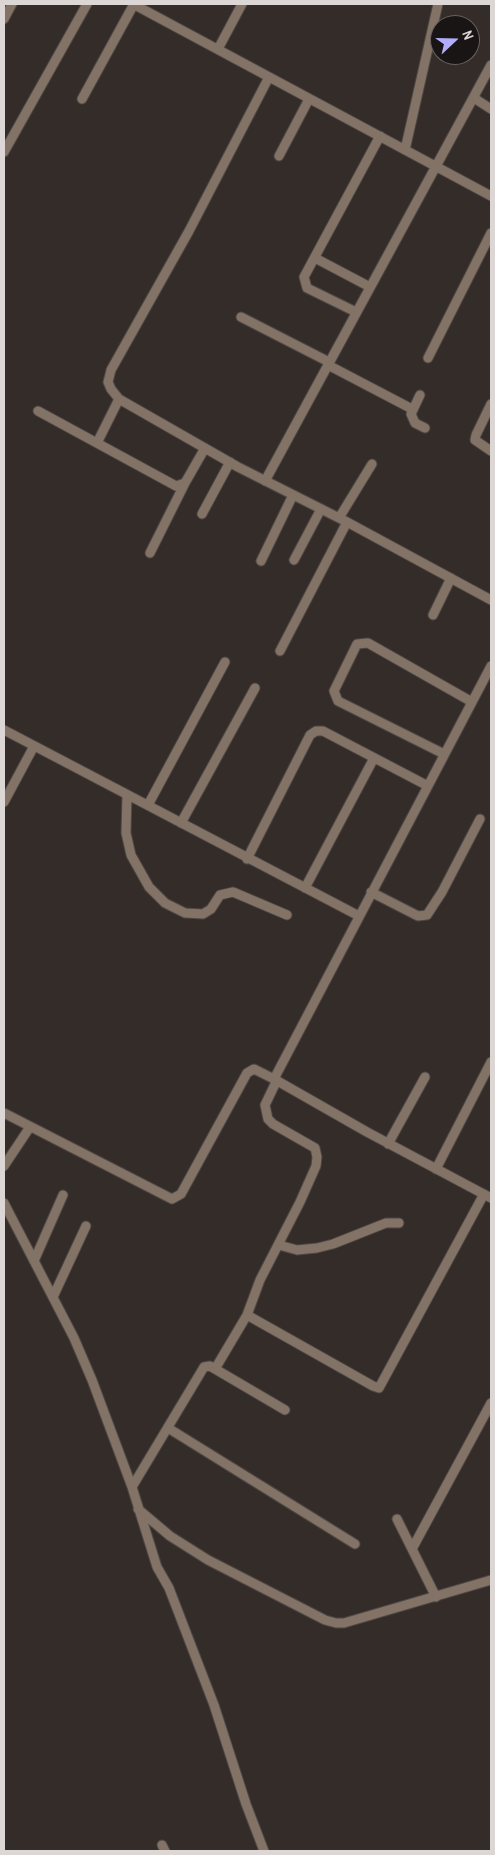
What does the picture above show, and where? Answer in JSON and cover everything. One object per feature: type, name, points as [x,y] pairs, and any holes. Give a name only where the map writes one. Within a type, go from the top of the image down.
[{"type":"street","points":[[4,19],[12,4]]},
{"type":"street","points":[[4,152],[87,4]]},
{"type":"street","points":[[82,99],[134,4],[491,196]]},
{"type":"street","points":[[218,49],[242,4]]},
{"type":"street","points":[[405,150],[438,4]]},
{"type":"street","points":[[265,481],[491,65]]},
{"type":"street","points":[[269,77],[189,231],[111,370],[108,382],[119,399],[265,481],[343,520],[491,600]]},
{"type":"street","points":[[474,98],[491,109]]},
{"type":"street","points":[[279,156],[309,99]]},
{"type":"street","points":[[356,312],[307,288],[304,277],[380,136]]},
{"type":"street","points":[[428,358],[491,233]]},
{"type":"street","points":[[315,258],[370,287]]},
{"type":"street","points":[[241,317],[412,409]]},
{"type":"street","points":[[420,395],[412,409],[412,419],[425,428]]},
{"type":"street","points":[[97,443],[119,399]]},
{"type":"street","points":[[491,404],[475,440],[491,451]]},
{"type":"street","points":[[38,411],[176,486],[185,484]]},
{"type":"street","points":[[150,553],[185,484],[206,448]]},
{"type":"street","points":[[202,514],[230,462]]},
{"type":"street","points":[[280,651],[372,464]]},
{"type":"street","points":[[261,561],[293,494]]},
{"type":"street","points":[[294,560],[321,509]]},
{"type":"street","points":[[433,614],[451,578]]},
{"type":"street","points":[[444,754],[338,701],[334,691],[357,644],[368,643],[472,702]]},
{"type":"street","points":[[148,806],[224,662]]},
{"type":"street","points":[[216,1369],[247,1315],[260,1280],[313,1174],[317,1157],[315,1148],[309,1143],[273,1124],[268,1119],[265,1112],[267,1099],[371,892],[491,666]]},
{"type":"street","points":[[181,823],[254,688]]},
{"type":"street","points":[[4,730],[359,916]]},
{"type":"street","points":[[247,859],[310,735],[316,731],[323,730],[428,786]]},
{"type":"street","points":[[4,802],[34,746]]},
{"type":"street","points":[[305,888],[374,758]]},
{"type":"street","points":[[127,795],[127,844],[149,887],[165,903],[185,914],[202,914],[211,909],[220,895],[233,892],[287,915]]},
{"type":"street","points":[[371,892],[418,916],[427,915],[442,892],[480,819]]},
{"type":"street","points":[[436,1169],[491,1062]]},
{"type":"street","points":[[4,1112],[172,1198],[177,1197],[184,1190],[249,1070],[256,1070],[276,1079],[388,1144],[488,1196],[379,1388],[247,1315]]},
{"type":"street","points":[[388,1144],[425,1077]]},
{"type":"street","points":[[4,1166],[30,1126]]},
{"type":"street","points":[[34,1261],[64,1195]]},
{"type":"street","points":[[4,1203],[53,1297],[92,1380],[132,1487],[157,1567],[169,1588],[214,1705],[264,1851]]},
{"type":"street","points":[[279,1245],[297,1250],[317,1248],[333,1244],[386,1223],[399,1223]]},
{"type":"street","points":[[53,1297],[86,1226]]},
{"type":"street","points":[[132,1487],[204,1367],[210,1366],[216,1369],[285,1410]]},
{"type":"street","points":[[412,1549],[491,1403]]},
{"type":"street","points":[[168,1428],[355,1544]]},
{"type":"street","points":[[138,1509],[170,1536],[208,1560],[325,1620],[344,1623],[491,1580]]},
{"type":"street","points":[[397,1518],[436,1597]]}]
